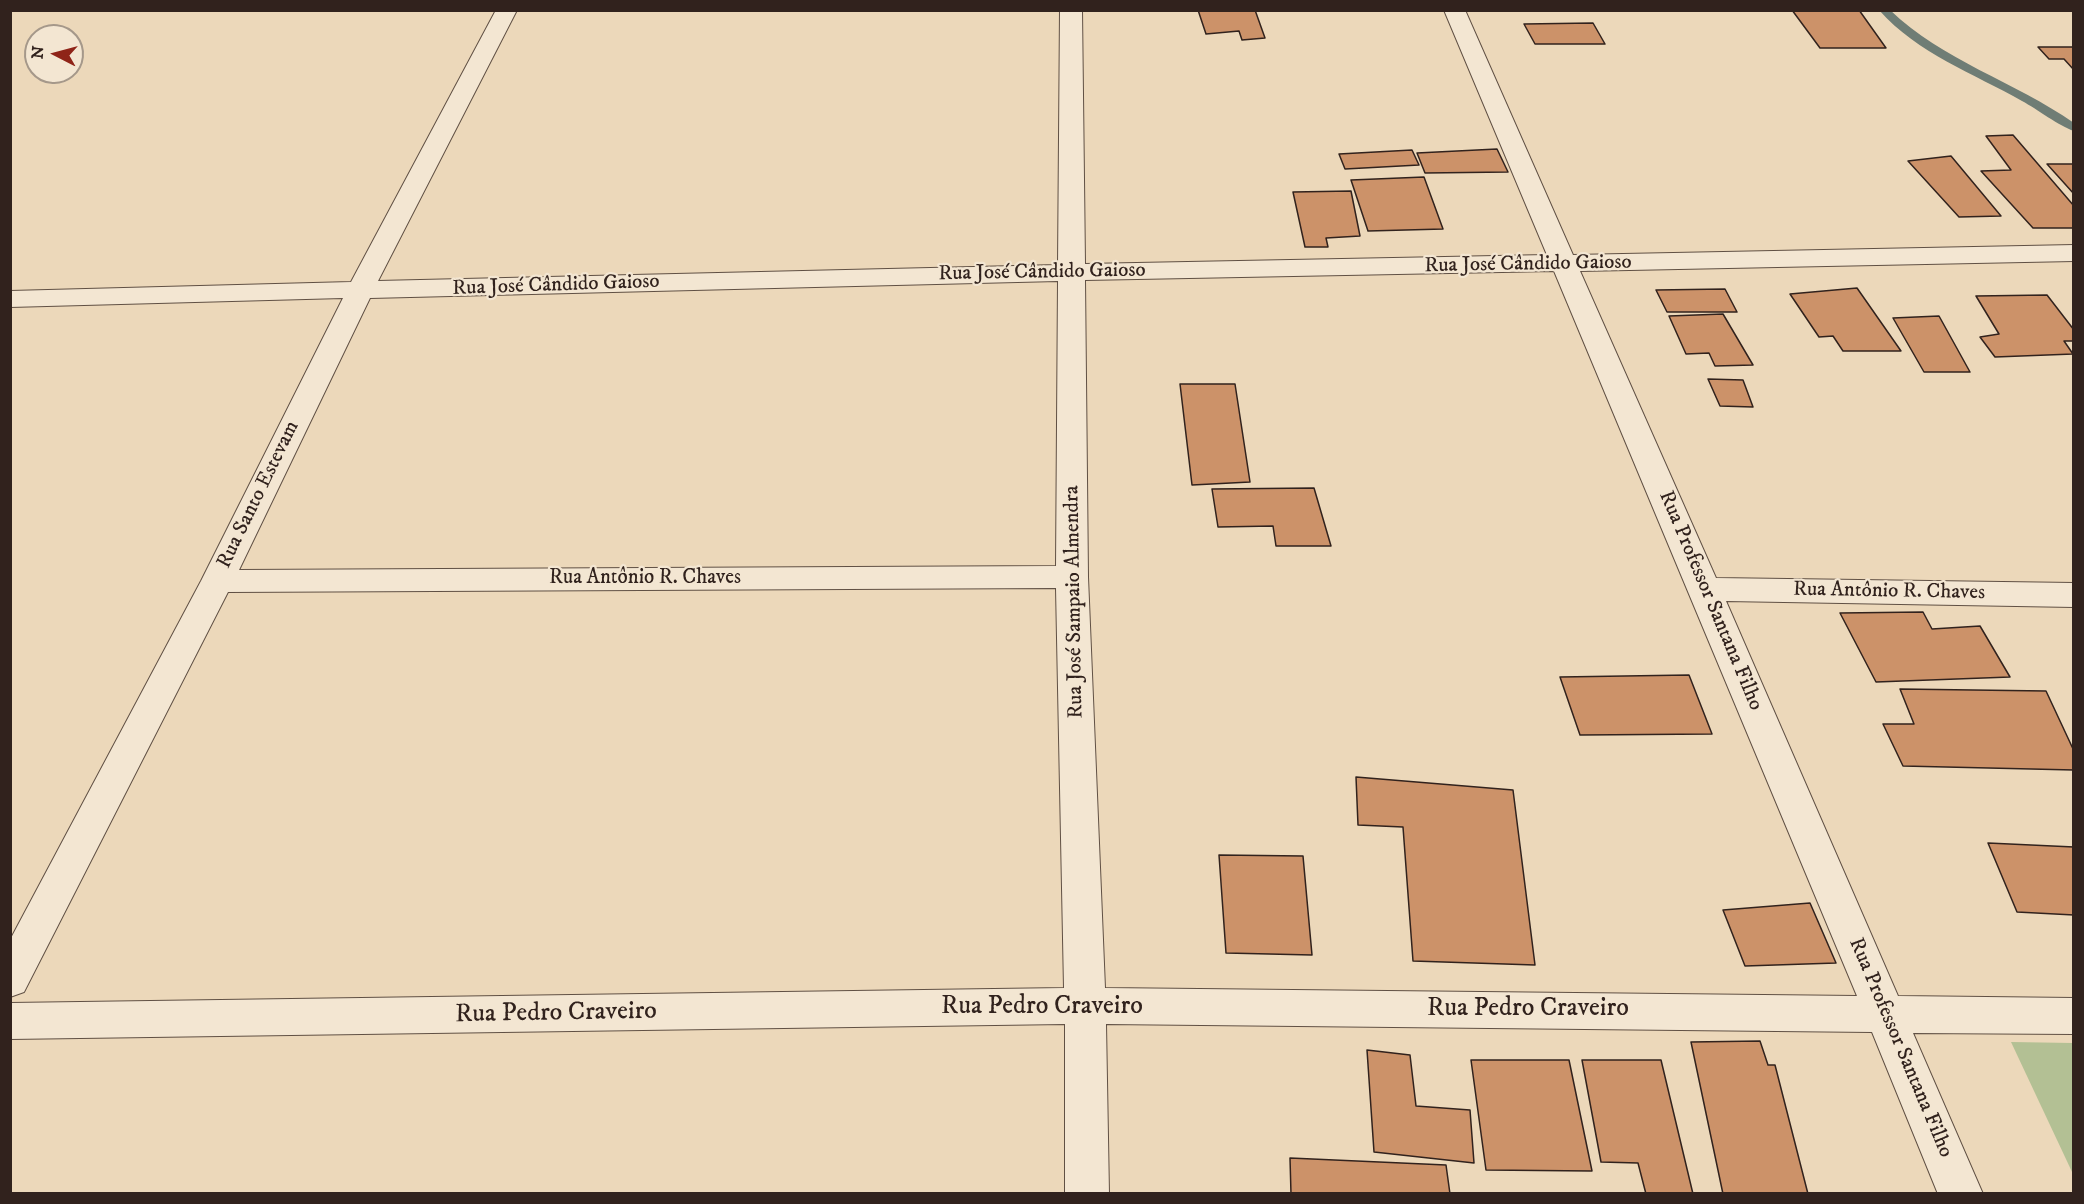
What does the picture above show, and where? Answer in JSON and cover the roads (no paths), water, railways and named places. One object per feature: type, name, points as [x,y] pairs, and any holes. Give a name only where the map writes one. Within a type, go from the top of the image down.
[{"type":"street","name":"Rua Santo Estevam","points":[[10,980],[217,580],[360,291],[507,10]]},
{"type":"street","name":"Rua José Sampaio Almendra","points":[[1071,10],[1072,578],[1087,1194]]},
{"type":"street","name":"Rua Professor Santana Filho","points":[[1454,10],[1705,589],[1961,1194]]},
{"type":"street","name":"Rua José Cândido Gaioso","points":[[10,299],[1073,273],[2073,253]]},
{"type":"street","name":"Rua Antônio R. Chaves","points":[[217,580],[1072,578]]},
{"type":"street","name":"Rua Antônio R. Chaves","points":[[1705,589],[2073,595]]},
{"type":"street","name":"Rua Pedro Craveiro","points":[[10,1022],[1084,1006],[2073,1016]]},
{"type":"waterway","points":[[1884,10],[1901,26],[1938,53],[2043,107],[2074,128]]}]
